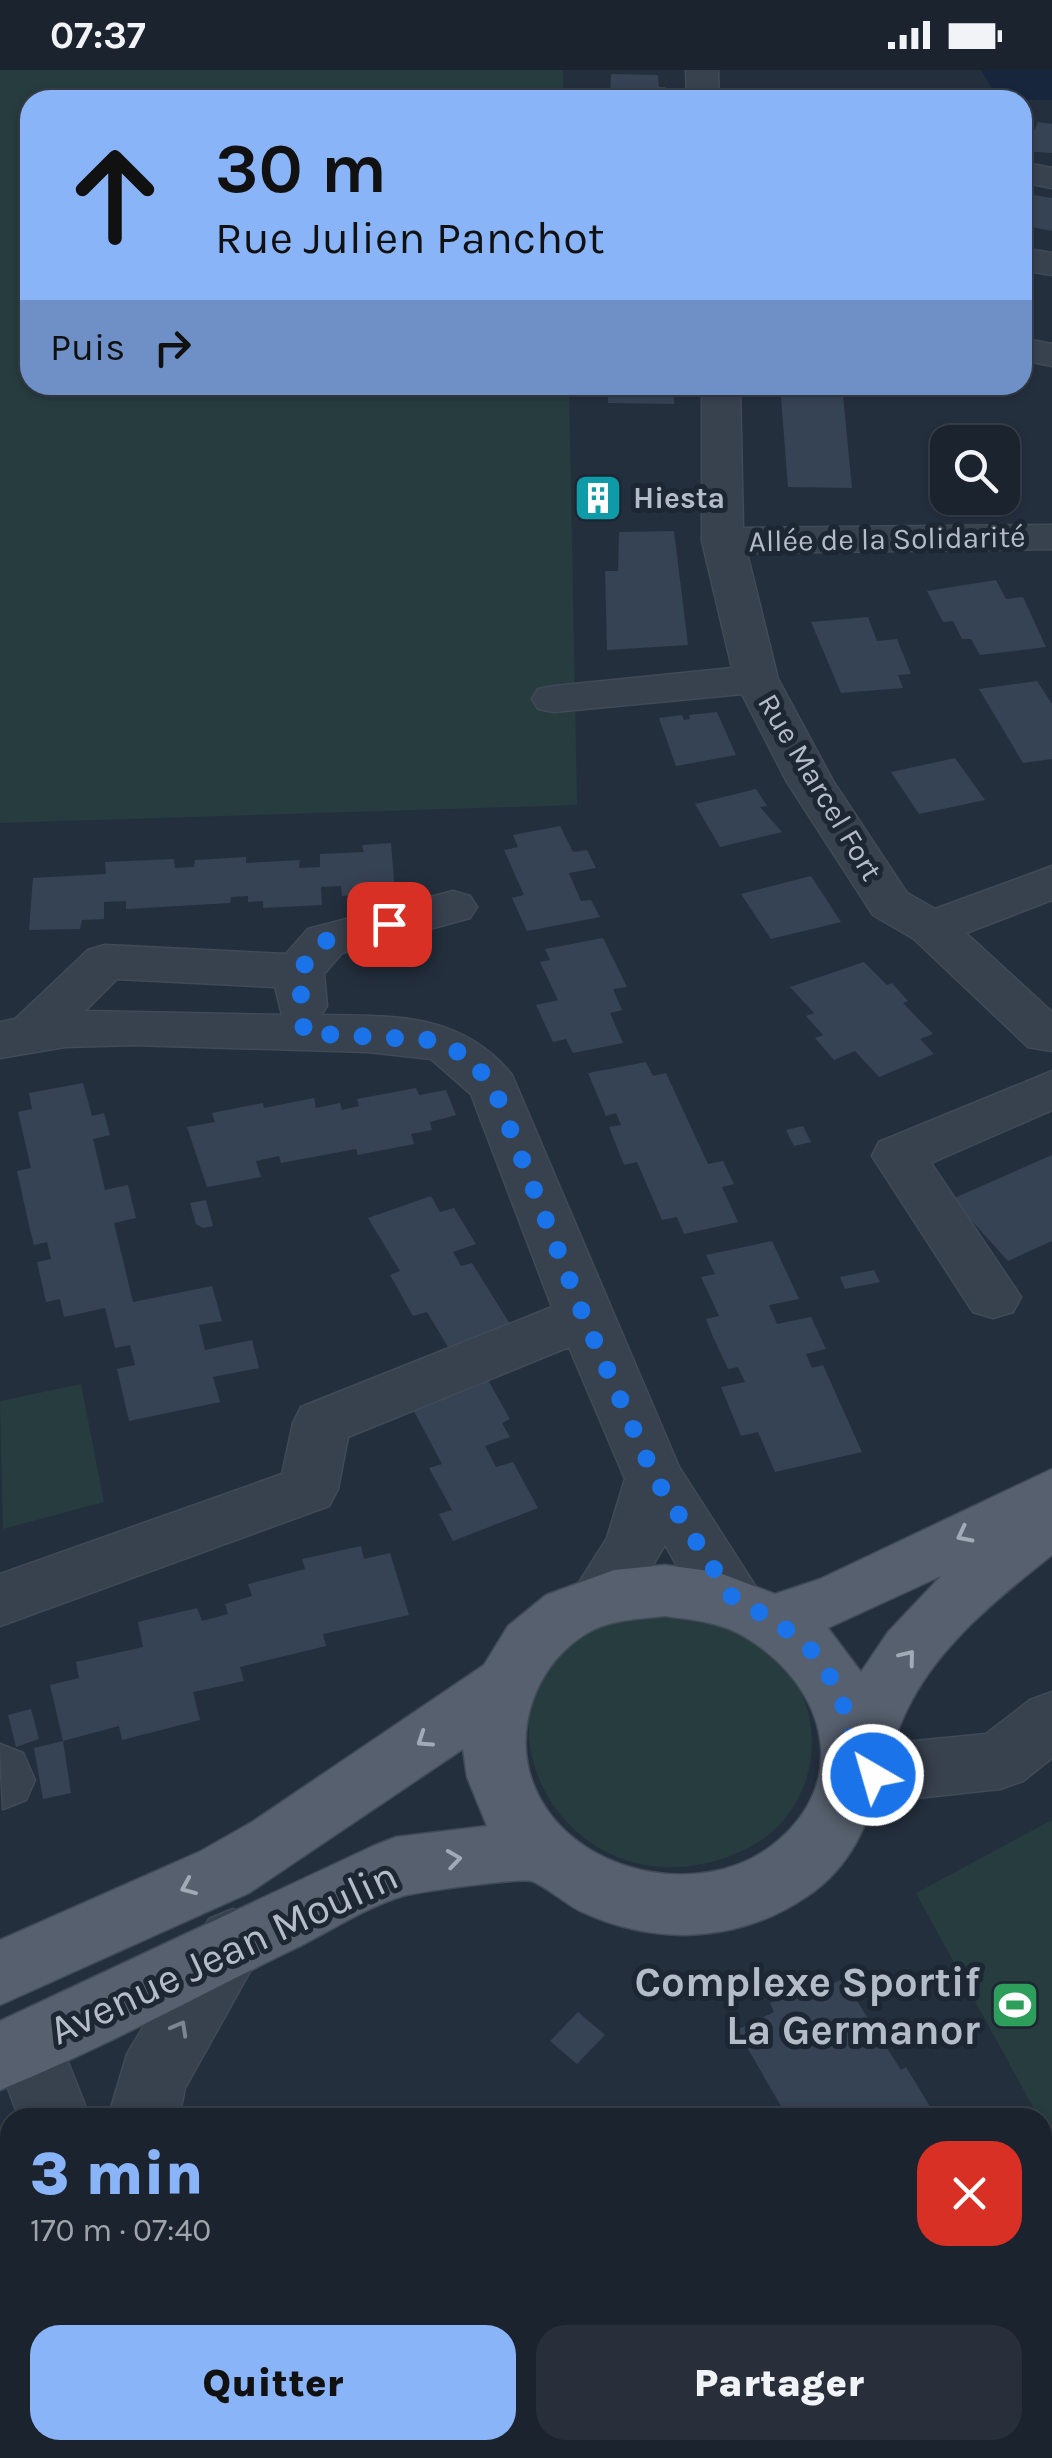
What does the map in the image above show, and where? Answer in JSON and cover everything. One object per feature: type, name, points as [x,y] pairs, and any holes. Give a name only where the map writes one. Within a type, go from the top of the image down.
[{"type":"main road","points":[[755,1610],[840,1598],[1052,1492]]},
{"type":"main road","points":[[852,1776],[851,1731],[838,1688],[811,1650],[755,1610],[690,1590],[643,1590],[599,1600],[560,1621],[528,1649],[505,1686],[494,1727],[496,1770],[512,1812],[540,1850],[585,1883],[640,1903],[700,1906],[756,1892],[802,1864],[835,1824],[892,1676],[952,1602],[1052,1522]]},
{"type":"main road","name":"Avenue Jean Moulin","points":[[0,1973],[118,1916],[224,1872],[275,1844],[505,1686]]},
{"type":"main road","name":"Avenue Jean Moulin","points":[[13,2050],[233,1941],[396,1867],[540,1850]]},
{"type":"main road","name":"Avenue Jean Moulin","points":[[13,2050],[118,1916]]},
{"type":"street","name":"Rue Marcel Fort","points":[[721,395],[723,540],[756,679],[810,782],[890,904],[930,928],[1046,1036]]},
{"type":"street","name":"Allée de la Solidarité","points":[[723,540],[1052,537]]},
{"type":"street","points":[[554,699],[756,679]]},
{"type":"street","points":[[930,928],[1052,882]]},
{"type":"street","points":[[304,1033],[299,971],[325,941],[453,907]]},
{"type":"street","points":[[17,1036],[105,962],[299,971]]},
{"type":"street","points":[[17,1036],[304,1033],[430,1040],[468,1056],[494,1088],[584,1317],[655,1478],[755,1610]]},
{"type":"street","points":[[992,1297],[898,1156],[1052,1089]]},
{"type":"street","points":[[0,1600],[308,1490],[322,1423],[584,1317]]},
{"type":"street","points":[[599,1600],[634,1547],[655,1478]]},
{"type":"street","points":[[852,1776],[1000,1761],[1052,1720]]},
{"type":"street","points":[[145,2108],[152,2078],[233,1941]]},
{"type":"street","points":[[13,2050],[49,2108]]},
{"type":"green space","points":[[0,70],[563,70],[563,90],[20,90],[20,395],[569,395],[577,805],[0,823]]},
{"type":"green space","points":[[81,1384],[104,1502],[3,1529],[0,1401]]},
{"type":"green space","points":[[671,1614],[737,1631],[777,1658],[804,1698],[812,1745],[802,1791],[782,1822],[765,1837],[715,1861],[654,1866],[603,1850],[563,1818],[538,1776],[529,1729],[539,1683],[571,1645],[626,1619]]},
{"type":"green space","name":"Complexe Sportif La Germanor","points":[[1052,1820],[1052,2108],[1033,2108],[916,1893]]},
{"type":"water","points":[[981,70],[1052,70],[1052,100],[1032,100],[1032,90],[993,90]]},
{"type":"building","points":[[611,74],[658,75],[659,87],[666,87],[666,90],[610,90]]},
{"type":"building","points":[[1038,122],[1052,124],[1052,153],[1032,152],[1032,129]]},
{"type":"building","points":[[1032,195],[1052,198],[1052,231],[1032,227]]},
{"type":"building","points":[[608,395],[674,395],[674,404],[608,403]]},
{"type":"building","points":[[781,395],[843,395],[852,488],[788,487]]},
{"type":"building","name":"Hiesta","points":[[613,494],[613,502],[583,502],[582,495]]},
{"type":"building","points":[[674,531],[688,645],[607,650],[605,571],[618,571],[619,532]]},
{"type":"building","points":[[996,580],[1006,599],[1023,597],[1046,647],[980,655],[971,639],[962,639],[953,621],[943,622],[927,591]]},
{"type":"building","points":[[868,617],[877,641],[897,639],[911,674],[898,675],[903,688],[841,693],[811,622]]},
{"type":"building","points":[[1037,681],[1052,704],[1052,759],[1023,763],[979,689]]},
{"type":"building","points":[[717,712],[736,755],[676,766],[659,718],[682,715],[684,720],[690,719],[689,715]]},
{"type":"building","points":[[955,758],[985,800],[919,814],[891,772]]},
{"type":"building","points":[[756,789],[767,806],[760,807],[782,832],[720,847],[695,804]]},
{"type":"building","points":[[560,826],[573,852],[587,850],[596,868],[569,873],[581,901],[591,900],[600,917],[527,931],[512,898],[524,895],[504,850],[518,847],[513,835]]},
{"type":"building","points":[[391,843],[395,893],[342,896],[341,886],[321,887],[322,905],[263,908],[263,901],[248,902],[248,896],[231,897],[230,903],[126,909],[126,901],[104,902],[104,919],[82,920],[80,929],[29,930],[33,878],[106,874],[105,862],[174,859],[175,868],[194,867],[195,860],[246,857],[246,863],[300,860],[299,868],[320,867],[320,854],[364,852],[362,845]]},
{"type":"building","points":[[811,876],[841,922],[771,939],[741,894]]},
{"type":"building","points":[[603,938],[627,987],[613,989],[622,1010],[610,1013],[623,1043],[573,1053],[566,1039],[553,1042],[536,1005],[558,1000],[540,962],[550,960],[545,949]]},
{"type":"building","points":[[864,962],[887,985],[892,983],[908,1001],[903,1003],[933,1034],[920,1039],[934,1054],[879,1077],[855,1051],[834,1060],[815,1038],[823,1035],[806,1016],[814,1013],[790,987]]},
{"type":"building","points":[[646,1062],[653,1076],[666,1073],[708,1164],[723,1161],[734,1184],[722,1187],[738,1222],[684,1234],[677,1217],[662,1220],[637,1162],[624,1165],[609,1127],[621,1125],[616,1113],[606,1116],[588,1073]]},
{"type":"building","points":[[83,1083],[92,1116],[104,1113],[110,1135],[93,1139],[105,1190],[128,1185],[136,1218],[114,1223],[133,1302],[212,1286],[222,1321],[199,1325],[205,1350],[252,1340],[259,1368],[213,1377],[220,1402],[129,1421],[117,1369],[135,1365],[130,1345],[115,1348],[105,1308],[64,1317],[60,1299],[46,1302],[37,1262],[51,1259],[47,1242],[34,1245],[30,1230],[17,1171],[31,1168],[18,1112],[32,1109],[29,1093]]},
{"type":"building","points":[[416,1088],[419,1095],[446,1090],[456,1115],[430,1122],[432,1130],[411,1134],[414,1144],[358,1155],[356,1149],[281,1163],[279,1156],[256,1161],[261,1177],[207,1187],[187,1127],[215,1122],[212,1113],[263,1103],[264,1108],[314,1098],[316,1108],[340,1103],[342,1110],[359,1106],[357,1099]]},
{"type":"building","points":[[803,1126],[811,1142],[794,1146],[786,1130]]},
{"type":"building","points":[[1052,1155],[1052,1241],[1008,1261],[952,1199]]},
{"type":"building","points":[[431,1196],[440,1212],[454,1208],[476,1244],[453,1252],[461,1266],[472,1263],[510,1324],[448,1347],[427,1312],[413,1316],[390,1275],[400,1271],[368,1218]]},
{"type":"building","points":[[206,1200],[213,1226],[203,1228],[196,1224],[190,1203]]},
{"type":"building","points":[[772,1241],[799,1299],[769,1305],[777,1324],[811,1317],[826,1349],[806,1354],[812,1368],[823,1365],[862,1452],[775,1472],[758,1432],[741,1436],[721,1387],[745,1382],[738,1367],[728,1369],[713,1337],[706,1319],[719,1316],[701,1277],[715,1274],[706,1255]]},
{"type":"building","points":[[874,1270],[880,1282],[845,1289],[840,1277]]},
{"type":"building","points":[[484,1373],[510,1419],[502,1423],[510,1437],[485,1446],[496,1467],[513,1462],[538,1508],[453,1541],[439,1514],[452,1510],[429,1468],[442,1464],[408,1400]]},
{"type":"building","points":[[361,1546],[364,1559],[390,1553],[409,1615],[323,1634],[326,1646],[240,1667],[244,1681],[193,1692],[200,1720],[122,1740],[119,1726],[63,1741],[50,1685],[79,1678],[76,1662],[143,1647],[138,1622],[197,1608],[202,1621],[228,1614],[225,1604],[252,1596],[248,1584],[305,1569],[302,1559]]},
{"type":"building","points":[[31,1709],[39,1739],[16,1747],[8,1715]]},
{"type":"building","points":[[63,1741],[71,1793],[43,1799],[34,1748]]},
{"type":"building","points":[[843,1979],[901,2070],[906,2067],[931,2108],[782,2108],[737,2030],[774,2012],[770,2003],[810,1983],[815,1992]]},
{"type":"building","points":[[578,2012],[605,2035],[577,2064],[550,2041]]},
{"type":"place","name":"Hiesta","points":[[598,498]]},
{"type":"place","name":"Complexe Sportif La Germanor","points":[[1015,2005]]},
{"type":"route","points":[[389,924],[325,941],[299,971],[304,1033],[430,1040],[468,1056],[494,1088],[584,1317],[655,1478],[734,1600],[775,1620],[811,1650],[838,1688],[851,1731],[852,1776],[873,1775]]}]
